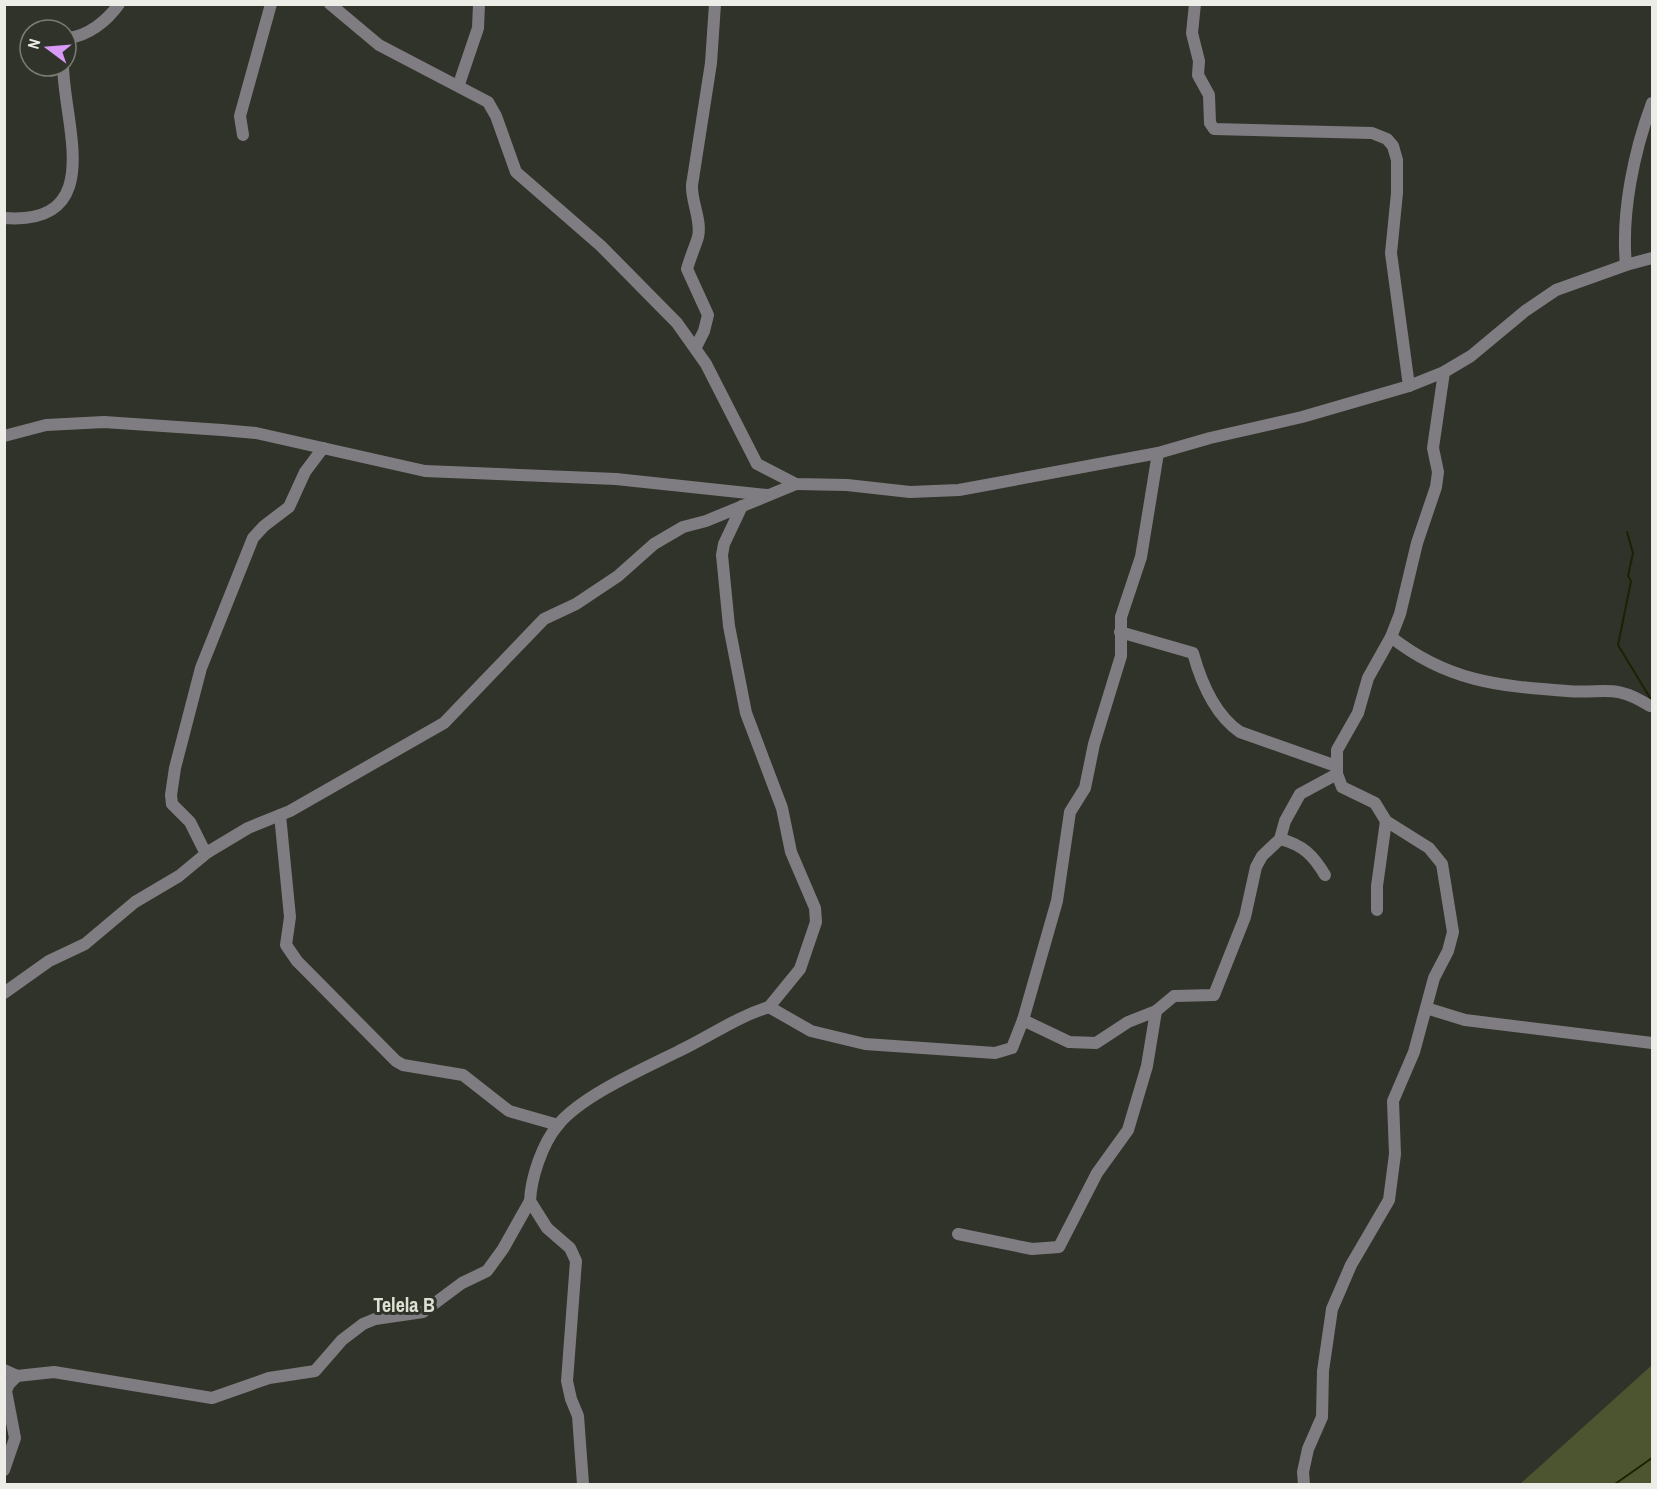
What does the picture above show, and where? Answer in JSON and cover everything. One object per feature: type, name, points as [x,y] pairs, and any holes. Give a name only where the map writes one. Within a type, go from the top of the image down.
[{"type":"street","points":[[78,37],[83,36],[104,20],[118,4]]},
{"type":"street","points":[[243,135],[240,117],[271,4]]},
{"type":"street","points":[[330,4],[379,45],[480,95],[492,107],[516,172],[601,246],[677,323],[696,347],[757,464],[796,484]]},
{"type":"street","points":[[459,84],[478,28],[479,4]]},
{"type":"street","points":[[696,347],[704,331],[708,315],[687,269],[698,236],[697,214],[691,201],[692,184],[707,94],[715,4]]},
{"type":"street","points":[[1195,4],[1192,33],[1199,61],[1198,75],[1209,95],[1210,123],[1214,129],[1372,133],[1387,139],[1393,146],[1397,160],[1398,184],[1391,254],[1409,386]]},
{"type":"street","points":[[4,218],[41,215],[61,204],[66,194],[71,169],[73,130],[65,78]]},
{"type":"street","points":[[1626,265],[1624,218],[1653,103]]},
{"type":"street","points":[[4,993],[46,963],[86,944],[135,902],[179,876],[208,852],[248,828],[280,815],[444,723],[544,619],[576,604],[618,576],[654,544],[683,527],[706,521],[796,484],[847,485],[910,492],[959,490],[1158,453],[1210,438],[1302,417],[1409,386],[1444,372],[1471,356],[1525,311],[1556,290],[1626,265],[1653,258]]},
{"type":"street","points":[[1305,1485],[1303,1472],[1308,1449],[1322,1417],[1323,1371],[1332,1309],[1351,1265],[1389,1200],[1395,1154],[1393,1101],[1414,1052],[1434,978],[1448,951],[1453,932],[1442,864],[1429,848],[1386,821],[1375,803],[1342,787],[1336,770],[1337,750],[1358,713],[1368,678],[1391,637],[1400,614],[1417,543],[1436,488],[1438,472],[1433,448],[1444,372]]},
{"type":"street","points":[[4,436],[45,425],[104,422],[256,433],[425,471],[616,479],[769,495]]},
{"type":"street","points":[[208,852],[203,848],[190,822],[172,804],[171,795],[194,692],[201,668],[254,538],[264,526],[289,507],[305,472],[323,447]]},
{"type":"street","points":[[769,1007],[811,1031],[865,1044],[954,1051],[1004,1052],[1012,1048],[1023,1020],[1057,901],[1070,812],[1085,788],[1094,744],[1121,656],[1121,617],[1141,557],[1158,453]]},
{"type":"street","points":[[4,1470],[15,1438],[6,1390],[9,1383],[18,1376],[48,1372],[145,1385],[212,1398],[269,1378],[315,1371],[342,1340],[363,1324],[375,1319],[423,1312],[462,1283],[487,1271],[504,1249],[530,1202],[530,1191],[540,1160],[558,1125],[630,1074],[752,1012],[769,1007],[800,969],[814,930],[815,908],[791,852],[782,808],[746,713],[734,659],[722,555],[724,543],[742,506]]},
{"type":"street","points":[[1120,632],[1193,653],[1215,708],[1227,723],[1240,732],[1336,770]]},
{"type":"street","points":[[1391,637],[1414,656],[1457,676],[1496,684],[1566,691],[1626,692],[1650,706]]},
{"type":"street","points":[[1023,1020],[1069,1042],[1086,1044],[1100,1042],[1128,1023],[1156,1011],[1174,996],[1214,995],[1245,917],[1256,867],[1262,855],[1280,839],[1285,821],[1300,794],[1336,770]]},
{"type":"street","points":[[280,815],[290,917],[286,945],[297,961],[396,1061],[403,1065],[463,1075],[509,1111],[558,1125]]},
{"type":"street","points":[[1377,910],[1377,886],[1386,821]]},
{"type":"street","points":[[1280,839],[1305,849],[1315,858],[1325,875]]},
{"type":"street","points":[[1426,1008],[1465,1020],[1653,1044]]},
{"type":"street","points":[[958,1234],[1032,1249],[1059,1247],[1097,1173],[1128,1130],[1147,1066],[1156,1011]]},
{"type":"street","points":[[530,1202],[547,1228],[570,1248],[576,1261],[567,1381],[578,1416],[583,1485]]},
{"type":"street","points":[[4,1370],[18,1376]]},
{"type":"green space","points":[[1652,1365],[1652,1484],[1520,1484]]},
{"type":"waterway","points":[[1627,532],[1633,553],[1628,576],[1631,581],[1618,645],[1652,701]]},
{"type":"waterway","points":[[1615,1484],[1652,1458]]},
{"type":"district","name":"Telela B","points":[[404,1304]]}]
